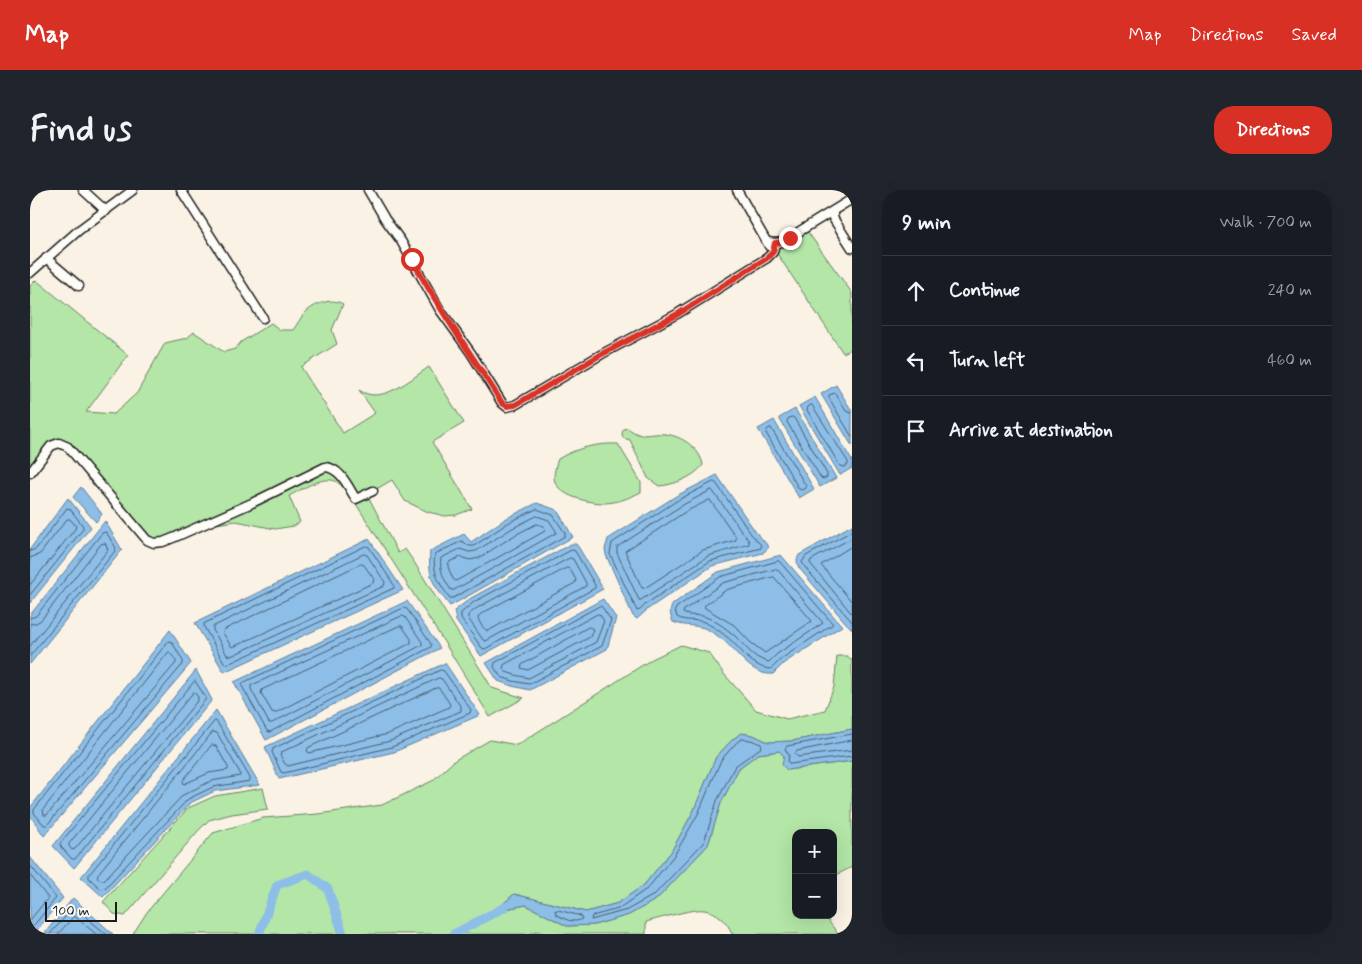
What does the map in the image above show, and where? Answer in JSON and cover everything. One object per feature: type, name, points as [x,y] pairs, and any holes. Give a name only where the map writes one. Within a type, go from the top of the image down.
[{"type":"street","points":[[83,190],[106,211]]},
{"type":"street","points":[[30,273],[79,230],[133,190]]},
{"type":"street","points":[[181,190],[263,318]]},
{"type":"street","points":[[368,190],[385,219],[401,240],[440,310],[471,353],[502,403],[507,406],[515,405],[602,354],[678,314],[767,258],[772,246],[824,217],[833,215],[852,199]]},
{"type":"street","points":[[736,190],[772,246]]},
{"type":"street","points":[[833,215],[852,248]]},
{"type":"street","points":[[46,258],[79,286]]},
{"type":"street","points":[[30,473],[51,446],[59,443],[68,447],[147,540],[154,543],[163,542],[197,528],[325,467],[331,467],[341,475],[356,499],[373,490]]},
{"type":"green space","points":[[807,231],[852,293],[852,349],[843,353],[776,252],[779,246]]},
{"type":"green space","points":[[36,280],[128,355],[86,412],[114,414],[137,393],[165,343],[187,338],[194,332],[224,352],[235,349],[241,342],[271,323],[280,330],[293,330],[305,313],[318,304],[328,301],[343,304],[332,330],[337,344],[301,367],[343,433],[375,413],[359,390],[377,395],[386,393],[405,384],[429,367],[464,423],[432,442],[472,509],[456,515],[445,516],[428,512],[405,501],[392,480],[373,491],[369,498],[398,553],[405,549],[492,688],[524,698],[490,717],[349,493],[337,482],[332,480],[319,481],[289,496],[300,522],[294,526],[275,529],[236,521],[197,527],[154,543],[76,455],[59,443],[30,468],[30,286]]},
{"type":"green space","points":[[627,428],[641,435],[665,434],[678,437],[694,448],[703,465],[683,480],[659,486],[648,478],[630,440],[623,438],[622,433]]},
{"type":"green space","points":[[602,444],[618,444],[641,482],[641,492],[618,501],[597,503],[567,494],[556,484],[554,476],[558,459],[587,447]]},
{"type":"green space","points":[[681,645],[709,653],[724,674],[756,710],[787,719],[825,710],[834,687],[837,656],[847,656],[852,660],[852,729],[792,741],[768,742],[753,735],[741,733],[716,757],[693,812],[671,852],[644,885],[618,903],[586,912],[514,894],[496,911],[526,905],[567,926],[594,925],[629,915],[657,899],[708,845],[721,803],[739,768],[758,754],[779,751],[784,756],[787,770],[852,761],[852,867],[837,874],[837,829],[792,829],[792,919],[827,919],[838,934],[732,934],[728,925],[718,915],[713,912],[699,910],[646,922],[646,934],[547,934],[537,931],[529,934],[133,934],[147,912],[213,833],[263,818],[318,814],[382,805],[432,781],[455,760],[490,740],[517,745],[652,659]]},
{"type":"green space","points":[[263,788],[268,809],[232,814],[209,820],[125,916],[114,914],[103,902],[188,808],[215,796]]},
{"type":"water","points":[[836,385],[852,411],[852,446],[821,394]]},
{"type":"water","points":[[815,397],[852,461],[852,468],[840,475],[799,406]]},
{"type":"water","points":[[795,409],[836,478],[820,487],[779,418]]},
{"type":"water","points":[[774,420],[814,489],[799,498],[758,429]]},
{"type":"water","points":[[717,475],[755,531],[769,547],[763,553],[712,566],[648,609],[637,619],[633,616],[606,555],[605,549],[608,539],[676,496]]},
{"type":"water","points":[[81,487],[102,514],[96,522],[73,497]]},
{"type":"water","points":[[68,498],[91,527],[30,603],[30,549]]},
{"type":"water","points":[[537,503],[557,510],[573,537],[450,606],[433,581],[430,568],[430,551],[464,534],[471,542],[505,519]]},
{"type":"water","points":[[105,521],[122,550],[30,664],[30,615]]},
{"type":"water","points":[[852,525],[852,629],[799,568],[797,558],[799,555]]},
{"type":"water","points":[[369,539],[403,590],[224,672],[195,623]]},
{"type":"water","points":[[571,544],[576,544],[579,548],[603,589],[481,656],[456,621],[454,611],[471,598]]},
{"type":"water","points":[[781,555],[842,626],[784,663],[773,674],[765,674],[751,667],[729,645],[709,630],[673,622],[670,613],[673,604],[718,572]]},
{"type":"water","points":[[603,599],[616,618],[607,649],[530,690],[498,681],[486,663]]},
{"type":"water","points":[[407,601],[440,648],[266,740],[234,682]]},
{"type":"water","points":[[170,630],[191,663],[44,836],[30,815],[30,808]]},
{"type":"water","points":[[445,663],[480,715],[394,752],[279,779],[265,747]]},
{"type":"water","points":[[196,670],[212,700],[74,868],[53,846]]},
{"type":"water","points":[[216,710],[260,785],[215,791],[190,803],[103,897],[81,877]]},
{"type":"water","points":[[852,729],[852,761],[787,770],[782,765],[784,756],[779,751],[758,754],[739,768],[721,803],[708,845],[657,899],[629,915],[594,925],[567,926],[526,905],[495,911],[514,894],[586,912],[618,903],[644,885],[671,852],[693,812],[716,757],[741,733],[753,735],[768,742],[792,741]]},
{"type":"water","points":[[30,857],[63,898],[33,934],[30,934]]},
{"type":"water","points":[[73,898],[113,934],[44,934]]},
{"type":"waterway","points":[[259,934],[277,885],[308,874],[328,889],[343,934]]},
{"type":"waterway","points":[[454,934],[505,907]]},
{"type":"route","points":[[412,259],[440,310],[471,353],[504,406],[507,406],[515,405],[602,354],[678,314],[770,256],[775,243],[790,238]]}]
